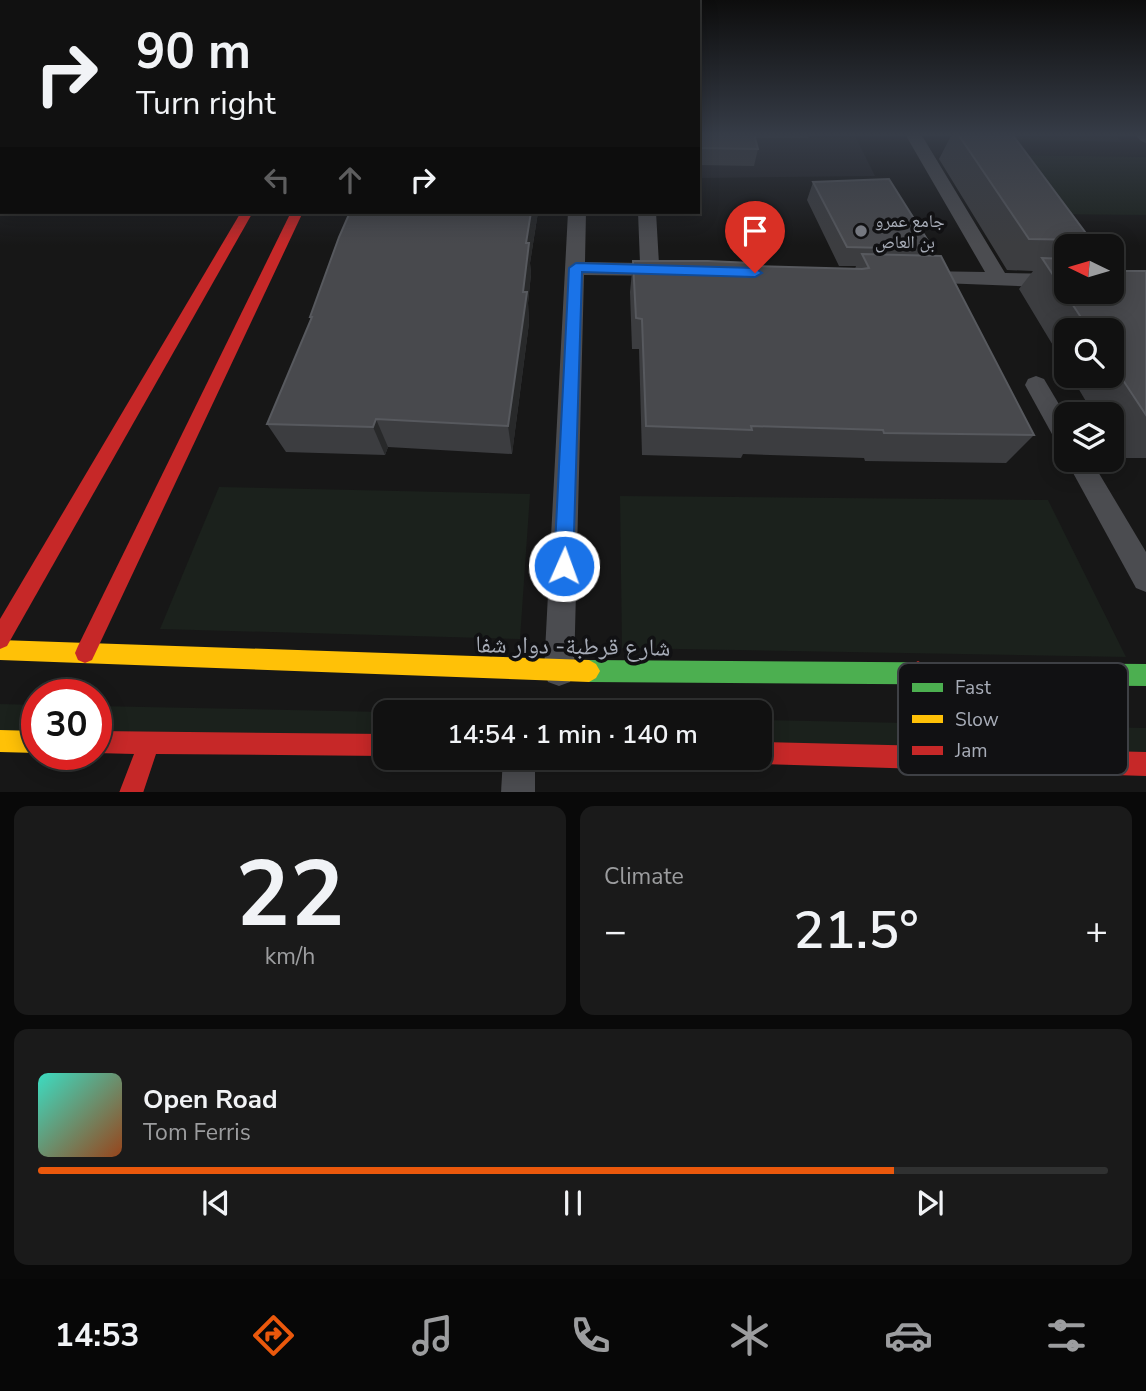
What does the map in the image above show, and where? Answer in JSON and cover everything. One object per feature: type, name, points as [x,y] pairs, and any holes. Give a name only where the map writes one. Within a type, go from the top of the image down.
[{"type":"main road","points":[[0,639],[246,214]]},
{"type":"main road","points":[[85,653],[296,214]]},
{"type":"main road","name":"شارع قرطبة- دوار شفا","points":[[0,650],[559,671],[898,672]]},
{"type":"main road","name":"شارع قرطبة- دوار شفا","points":[[1128,675],[1146,675]]},
{"type":"main road","points":[[0,741],[21,742]]},
{"type":"main road","points":[[112,742],[373,745]]},
{"type":"main road","points":[[131,792],[149,743]]},
{"type":"main road","points":[[772,753],[898,757]]},
{"type":"main road","points":[[1128,763],[1146,764]]},
{"type":"street","points":[[935,171],[999,279]]},
{"type":"street","points":[[559,671],[577,214]]},
{"type":"street","points":[[647,214],[650,270]]},
{"type":"street","points":[[576,268],[677,271]]},
{"type":"street","points":[[897,277],[1054,281]]},
{"type":"street","points":[[1036,385],[1054,417]]},
{"type":"street","points":[[1085,472],[1146,578]]},
{"type":"street","points":[[518,792],[519,770]]},
{"type":"shaded area","points":[[700,171],[872,171],[875,176],[700,178]]},
{"type":"shaded area","points":[[1011,171],[1146,171],[1146,215],[1042,214]]},
{"type":"shaded area","points":[[219,487],[530,494],[520,639],[160,629]]},
{"type":"shaded area","points":[[620,496],[1048,500],[1126,657],[622,648]]},
{"type":"shaded area","points":[[0,704],[21,705],[21,744],[0,743]]},
{"type":"shaded area","points":[[112,706],[373,712],[373,752],[112,745]]},
{"type":"shaded area","points":[[772,720],[898,723],[898,763],[772,760]]},
{"type":"shaded area","points":[[1128,728],[1146,728],[1146,768],[1128,768]]},
{"type":"building","points":[[983,171],[1040,171],[1087,234],[1054,234],[1054,239],[1029,239]]},
{"type":"building","points":[[889,179],[930,244],[922,244],[924,249],[847,247],[813,182]]},
{"type":"building","points":[[349,214],[531,214],[523,292],[527,292],[508,426],[376,419],[373,427],[267,424],[312,317]]},
{"type":"building","points":[[862,254],[941,256],[1034,435],[884,433],[883,430],[751,426],[752,430],[646,426],[642,319],[636,318],[633,261],[708,261],[752,263],[752,266],[869,268]]},
{"type":"building","points":[[1042,258],[1054,258],[1054,276]]},
{"type":"building","points":[[1124,271],[1146,271],[1146,415],[1124,382],[1124,318],[1081,318],[1072,304],[1124,304]]},
{"type":"traffic: fast","points":[[589,671],[898,673]]},
{"type":"traffic: fast","points":[[1128,675],[1146,675]]},
{"type":"traffic: slow","points":[[0,650],[589,671]]},
{"type":"traffic: slow","points":[[0,741],[21,742]]},
{"type":"traffic: jam","points":[[0,639],[246,214]]},
{"type":"traffic: jam","points":[[85,653],[296,214]]},
{"type":"traffic: jam","points":[[112,742],[373,745]]},
{"type":"traffic: jam","points":[[131,792],[149,743]]},
{"type":"traffic: jam","points":[[772,753],[898,757]]},
{"type":"traffic: jam","points":[[1128,763],[1146,764]]},
{"type":"place","name":"جامع عمرو بن العاص","points":[[861,231]]},
{"type":"route","points":[[564,566],[576,268],[755,273]]}]
